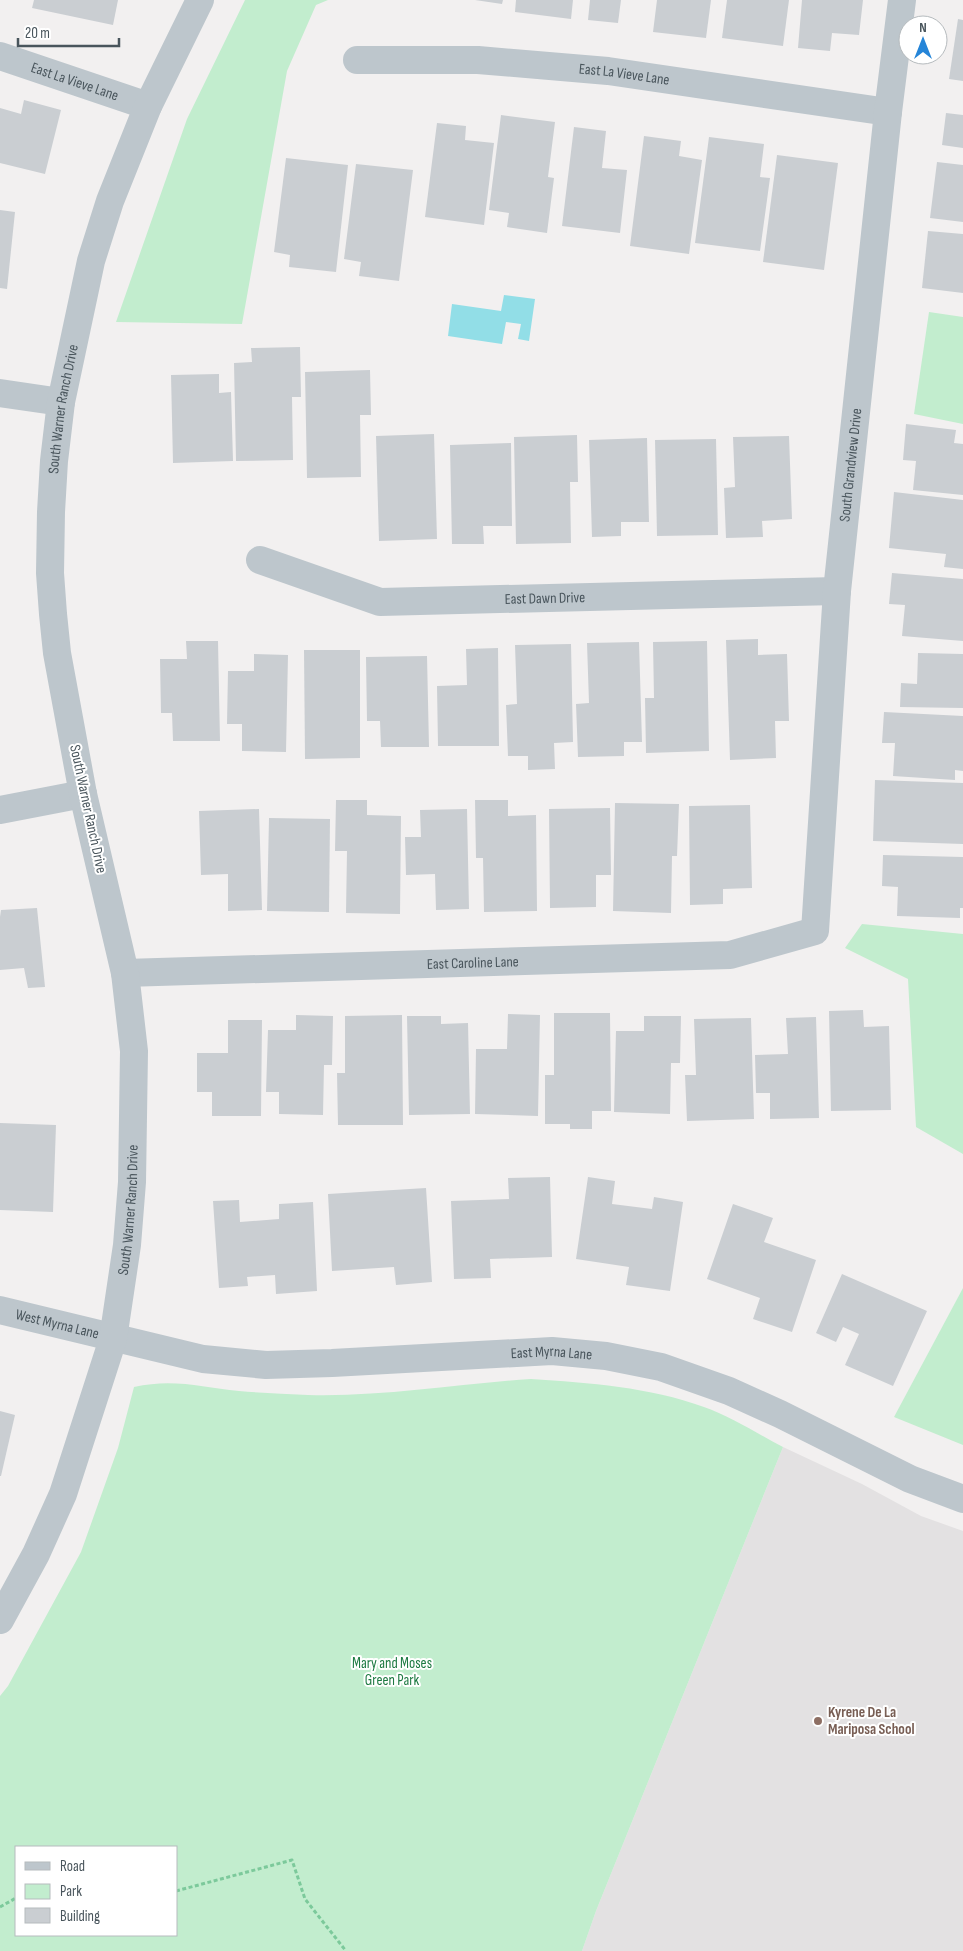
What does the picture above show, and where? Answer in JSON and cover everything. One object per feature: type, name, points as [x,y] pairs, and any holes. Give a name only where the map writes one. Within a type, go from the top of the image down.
[{"type":"street","name":"South Warner Ranch Drive","points":[[0,1620],[36,1554],[63,1494],[113,1339],[127,1245],[132,1182],[134,1051],[125,974],[83,794],[57,653],[50,573],[54,461],[61,402],[90,261],[110,201],[148,106],[200,0]]},
{"type":"street","name":"South Grandview Drive","points":[[815,931],[837,591],[888,112],[902,0]]},
{"type":"street","name":"East La Vieve Lane","points":[[0,56],[148,106]]},
{"type":"street","name":"East La Vieve Lane","points":[[357,60],[478,60],[608,72],[888,112]]},
{"type":"street","points":[[0,393],[61,402]]},
{"type":"street","name":"East Dawn Drive","points":[[260,560],[380,602],[837,591]]},
{"type":"street","points":[[0,810],[83,794]]},
{"type":"street","name":"East Caroline Lane","points":[[125,974],[730,956],[815,931]]},
{"type":"street","name":"West Myrna Lane","points":[[0,1310],[113,1339]]},
{"type":"street","name":"East Myrna Lane","points":[[113,1339],[203,1359],[266,1364],[332,1363],[552,1351],[606,1356],[661,1367],[729,1391],[780,1414],[910,1479],[963,1499]]},
{"type":"path","points":[[178,1890],[292,1860],[305,1898],[346,1951]]},
{"type":"path","points":[[0,1907],[15,1899]]},
{"type":"shaded area","name":"Kyrene De La Mariposa School","points":[[783,1447],[862,1484],[921,1516],[963,1531],[963,1951],[582,1951],[596,1911]]},
{"type":"green space","points":[[245,0],[328,0],[316,5],[287,71],[242,324],[116,322],[187,119]]},
{"type":"green space","points":[[929,312],[963,317],[963,424],[914,414]]},
{"type":"green space","points":[[862,924],[963,934],[963,1154],[916,1127],[908,979],[845,948]]},
{"type":"green space","points":[[963,1288],[963,1445],[894,1417]]},
{"type":"green space","name":"Mary and Moses Green Park","points":[[531,1379],[641,1390],[683,1400],[714,1411],[783,1447],[596,1911],[582,1951],[0,1951],[0,1696],[8,1686],[81,1552],[118,1448],[134,1387],[148,1384],[174,1383],[248,1392],[308,1395],[392,1392]]},
{"type":"water","points":[[504,295],[535,299],[529,341],[518,339],[521,324],[506,322],[502,344],[448,336],[452,304],[501,311]]},
{"type":"building","points":[[34,0],[118,0],[113,25],[32,8]]},
{"type":"building","points":[[475,0],[503,0],[502,4]]},
{"type":"building","points":[[516,0],[573,0],[571,19],[515,12]]},
{"type":"building","points":[[590,0],[621,0],[618,23],[588,20]]},
{"type":"building","points":[[657,0],[711,0],[706,38],[653,32]]},
{"type":"building","points":[[727,0],[789,0],[783,46],[722,38]]},
{"type":"building","points":[[802,0],[863,0],[859,35],[832,33],[830,51],[798,48]]},
{"type":"building","points":[[958,19],[963,20],[963,81],[949,79]]},
{"type":"building","points":[[24,100],[61,110],[45,174],[0,163],[0,108],[21,114]]},
{"type":"building","points":[[946,113],[963,115],[963,148],[942,145]]},
{"type":"building","points":[[501,115],[555,122],[548,177],[554,178],[547,233],[507,227],[509,213],[489,210]]},
{"type":"building","points":[[437,123],[466,126],[465,140],[494,143],[484,225],[425,217]]},
{"type":"building","points":[[574,127],[606,131],[602,168],[627,170],[620,233],[562,226]]},
{"type":"building","points":[[644,136],[681,141],[679,156],[702,160],[689,254],[630,246]]},
{"type":"building","points":[[709,137],[764,144],[760,177],[770,178],[760,251],[695,243]]},
{"type":"building","points":[[777,155],[838,163],[824,270],[763,262]]},
{"type":"building","points":[[286,158],[348,165],[336,272],[289,267],[290,255],[274,252]]},
{"type":"building","points":[[937,162],[963,165],[963,222],[930,218]]},
{"type":"building","points":[[356,164],[413,170],[399,281],[359,276],[361,262],[344,259]]},
{"type":"building","points":[[0,210],[15,212],[7,289],[0,288]]},
{"type":"building","points":[[928,231],[963,234],[963,293],[922,288]]},
{"type":"building","points":[[300,347],[301,397],[292,397],[293,460],[236,461],[234,363],[252,362],[251,348]]},
{"type":"building","points":[[370,370],[371,415],[360,415],[361,477],[307,478],[305,372]]},
{"type":"building","points":[[219,374],[219,393],[231,392],[233,461],[173,463],[171,375]]},
{"type":"building","points":[[906,424],[956,430],[954,443],[963,444],[963,495],[913,490],[916,461],[903,460]]},
{"type":"building","points":[[434,434],[437,539],[379,541],[376,436]]},
{"type":"building","points":[[577,435],[578,482],[570,482],[571,543],[516,544],[514,437]]},
{"type":"building","points":[[789,436],[792,519],[762,521],[763,537],[726,538],[724,488],[735,487],[733,437]]},
{"type":"building","points":[[647,438],[649,522],[621,522],[621,536],[592,537],[589,440]]},
{"type":"building","points":[[716,439],[718,535],[657,536],[655,440]]},
{"type":"building","points":[[511,443],[512,526],[483,526],[484,544],[452,544],[450,445]]},
{"type":"building","points":[[894,492],[963,500],[963,569],[944,567],[946,554],[889,548]]},
{"type":"building","points":[[892,573],[963,579],[963,641],[902,636],[905,605],[889,604]]},
{"type":"building","points":[[758,639],[758,655],[787,654],[789,721],[775,721],[776,758],[730,760],[726,640]]},
{"type":"building","points":[[186,641],[218,641],[220,741],[173,741],[172,713],[161,713],[160,659],[187,659]]},
{"type":"building","points":[[707,641],[709,751],[646,753],[645,698],[654,698],[653,642]]},
{"type":"building","points":[[639,642],[642,742],[624,742],[624,756],[578,757],[576,704],[589,703],[587,643]]},
{"type":"building","points":[[571,644],[573,742],[554,743],[555,769],[528,770],[528,756],[508,756],[506,705],[517,704],[515,645]]},
{"type":"building","points":[[498,648],[499,746],[438,746],[437,686],[467,685],[466,649]]},
{"type":"building","points":[[304,650],[360,650],[360,758],[305,759]]},
{"type":"building","points":[[918,653],[963,654],[963,708],[900,707],[901,683],[917,684]]},
{"type":"building","points":[[254,654],[288,655],[286,752],[242,751],[242,724],[227,724],[228,671],[254,671]]},
{"type":"building","points":[[427,656],[429,747],[381,747],[380,721],[367,721],[366,657]]},
{"type":"building","points":[[884,712],[963,716],[963,771],[955,770],[955,780],[893,776],[895,743],[882,743]]},
{"type":"building","points":[[875,780],[963,783],[963,844],[873,841]]},
{"type":"building","points":[[336,800],[367,800],[367,815],[401,816],[400,914],[346,913],[347,851],[335,851]]},
{"type":"building","points":[[475,800],[508,800],[508,816],[536,815],[537,911],[484,912],[483,858],[476,858]]},
{"type":"building","points":[[615,803],[679,804],[677,856],[672,856],[671,913],[613,911]]},
{"type":"building","points":[[750,805],[752,888],[723,889],[723,904],[690,905],[689,806]]},
{"type":"building","points":[[610,808],[611,875],[596,875],[596,907],[550,908],[549,809]]},
{"type":"building","points":[[259,809],[262,910],[228,911],[228,874],[201,875],[199,811]]},
{"type":"building","points":[[467,809],[469,909],[436,910],[435,874],[406,875],[405,837],[421,837],[420,810]]},
{"type":"building","points":[[269,818],[330,819],[329,912],[267,911]]},
{"type":"building","points":[[883,855],[963,857],[963,908],[960,908],[960,918],[897,916],[898,887],[882,886]]},
{"type":"building","points":[[37,908],[45,987],[28,988],[24,968],[0,970],[0,917],[1,910]]},
{"type":"building","points":[[863,1010],[864,1027],[889,1026],[891,1110],[831,1111],[829,1011]]},
{"type":"building","points":[[554,1013],[610,1013],[611,1111],[592,1111],[592,1129],[570,1129],[570,1124],[545,1124],[545,1075],[554,1075]]},
{"type":"building","points":[[508,1014],[540,1015],[538,1116],[475,1114],[476,1049],[507,1049]]},
{"type":"building","points":[[296,1015],[333,1016],[332,1065],[324,1065],[323,1115],[279,1114],[279,1092],[266,1092],[268,1030],[296,1030]]},
{"type":"building","points":[[402,1015],[403,1125],[338,1125],[337,1073],[345,1073],[345,1016]]},
{"type":"building","points":[[407,1016],[441,1016],[441,1024],[468,1023],[470,1114],[409,1115]]},
{"type":"building","points":[[644,1016],[681,1016],[680,1063],[671,1063],[670,1114],[614,1112],[616,1031],[644,1031]]},
{"type":"building","points":[[816,1017],[819,1118],[770,1119],[770,1093],[756,1093],[755,1055],[788,1054],[786,1018]]},
{"type":"building","points":[[751,1018],[754,1119],[687,1121],[685,1075],[696,1075],[694,1019]]},
{"type":"building","points":[[228,1020],[262,1020],[261,1116],[212,1116],[212,1092],[197,1092],[197,1053],[228,1053]]},
{"type":"building","points":[[0,1123],[56,1125],[53,1212],[0,1210]]},
{"type":"building","points":[[550,1177],[552,1257],[490,1259],[491,1278],[454,1279],[451,1201],[509,1199],[508,1178]]},
{"type":"building","points":[[588,1177],[615,1181],[612,1204],[652,1209],[654,1197],[683,1202],[670,1291],[626,1285],[629,1267],[576,1259]]},
{"type":"building","points":[[426,1188],[432,1282],[396,1285],[394,1267],[332,1271],[328,1194]]},
{"type":"building","points":[[239,1200],[240,1222],[279,1219],[279,1204],[313,1202],[317,1291],[276,1294],[275,1275],[247,1277],[248,1286],[219,1288],[213,1201]]},
{"type":"building","points":[[733,1204],[773,1218],[764,1242],[816,1260],[792,1332],[753,1319],[760,1298],[707,1279]]},
{"type":"building","points":[[842,1274],[927,1311],[893,1386],[845,1365],[859,1334],[843,1327],[836,1342],[816,1333]]},
{"type":"building","points":[[0,1411],[15,1415],[1,1476],[0,1476]]},
{"type":"place","name":"Kyrene De La Mariposa School","points":[[818,1721]]}]
